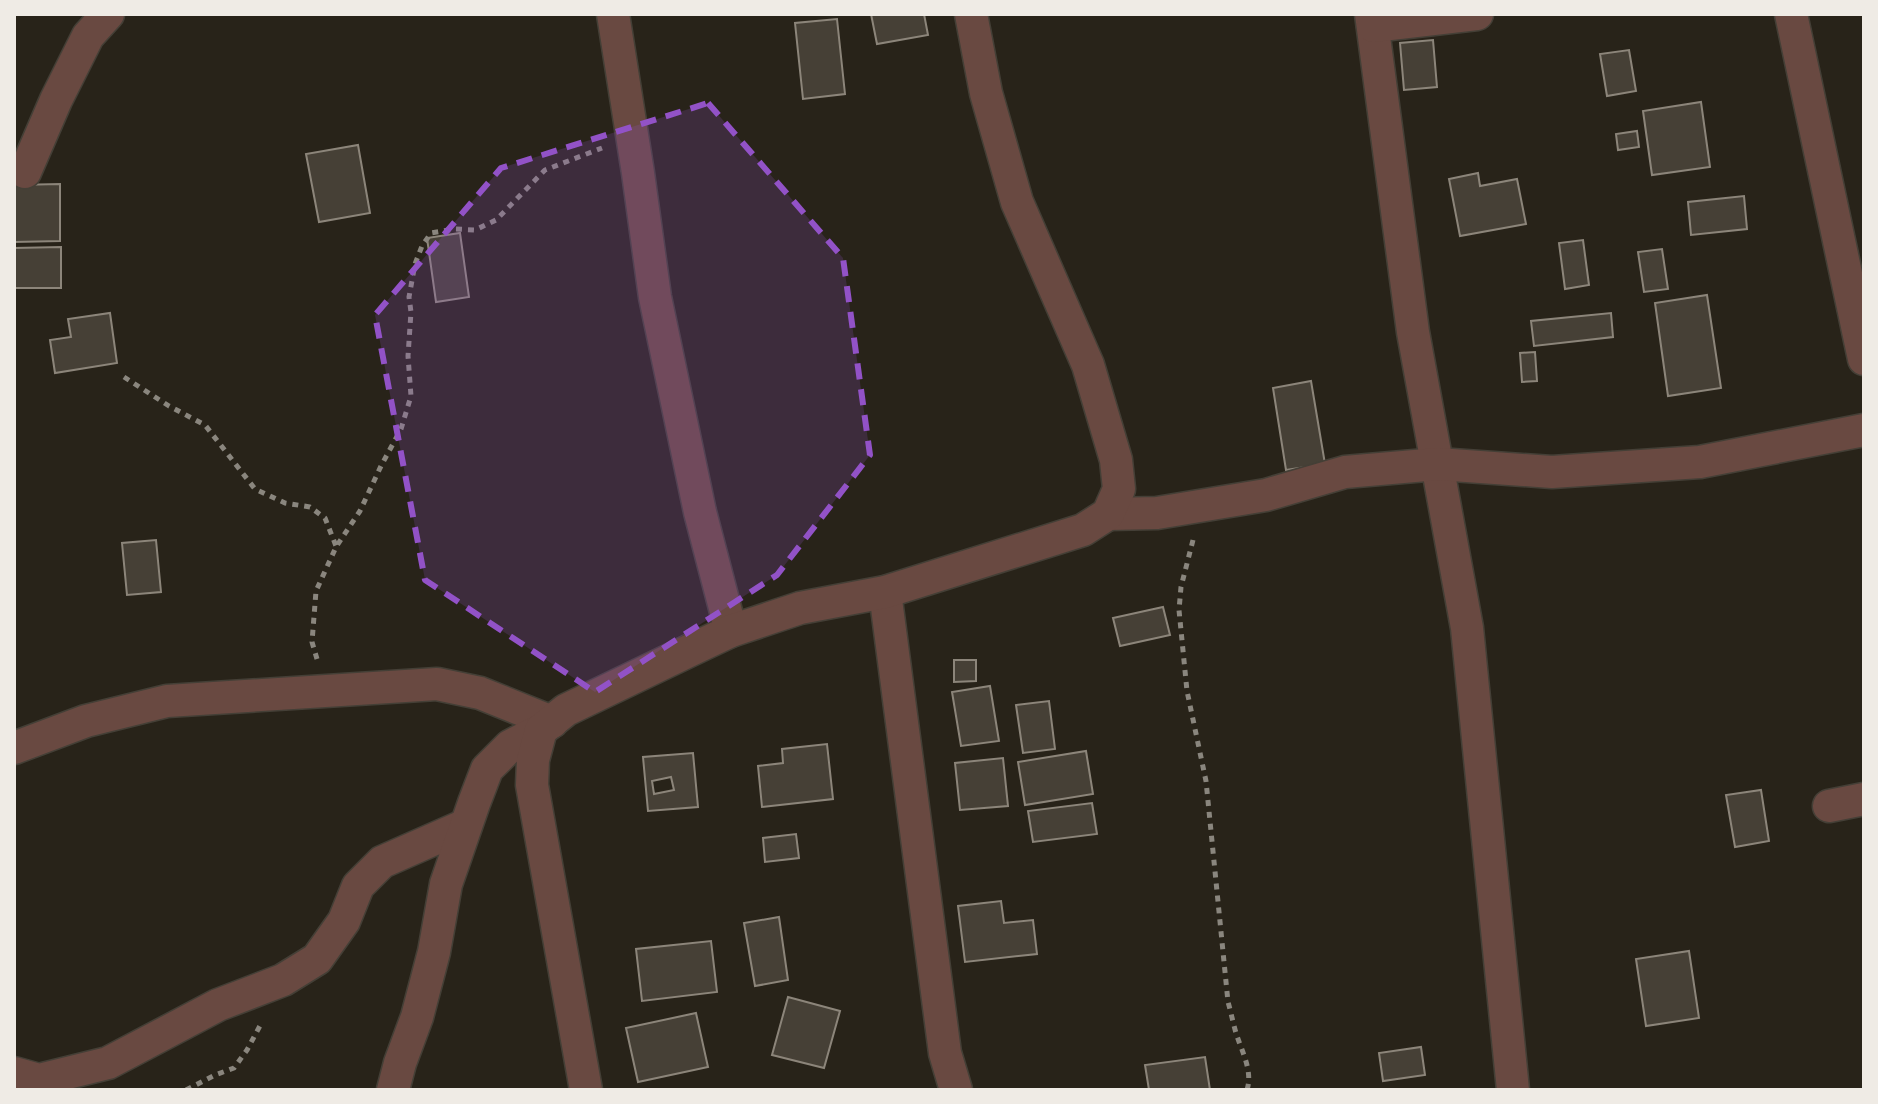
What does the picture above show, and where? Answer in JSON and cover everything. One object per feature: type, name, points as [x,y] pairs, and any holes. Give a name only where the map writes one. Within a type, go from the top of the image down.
[{"type":"street","points":[[25,172],[88,36],[108,14]]},
{"type":"street","points":[[613,14],[655,297],[700,512],[731,631]]},
{"type":"street","points":[[971,14],[986,93],[1017,202],[1088,365],[1116,460],[1119,489],[1108,514]]},
{"type":"street","points":[[1477,14],[1372,20],[1413,332],[1467,628],[1513,1090]]},
{"type":"street","points":[[1791,14],[1864,359]]},
{"type":"street","points":[[393,1090],[434,952],[446,884],[487,769],[510,746],[547,726],[566,710],[731,631],[800,608],[885,592],[1083,530],[1108,514],[1157,513],[1266,495],[1345,472],[1438,464],[1552,472],[1700,462],[1864,430]]},
{"type":"street","points":[[885,592],[945,1053],[956,1090]]},
{"type":"street","points":[[14,748],[86,721],[167,701],[437,684],[480,693],[547,726]]},
{"type":"street","points":[[547,726],[533,760],[532,785],[586,1090]]},
{"type":"street","points":[[1829,806],[1864,799]]},
{"type":"street","points":[[14,1073],[39,1080],[108,1063],[218,1005],[283,980],[317,959],[344,921],[358,886],[382,862],[466,825]]},
{"type":"path","points":[[326,691],[312,642],[316,591],[336,547],[360,511],[401,429],[411,396],[409,297],[415,264],[426,240],[431,233],[475,230],[496,220],[545,170],[633,137]]},
{"type":"path","points":[[124,377],[205,425],[255,489],[285,503],[310,507],[325,518],[336,547]]},
{"type":"path","points":[[1202,504],[1181,587],[1179,610],[1187,691],[1206,781],[1228,1002],[1248,1068],[1247,1090]]},
{"type":"path","points":[[186,1090],[234,1068],[247,1050],[283,980]]},
{"type":"highlighted area","points":[[708,103],[843,258],[870,455],[777,575],[595,692],[425,580],[375,315],[501,168]]},
{"type":"building","points":[[871,14],[924,14],[928,35],[877,44]]},
{"type":"building","points":[[837,19],[845,94],[803,99],[795,23]]},
{"type":"building","points":[[1433,40],[1437,87],[1404,90],[1400,43]]},
{"type":"building","points":[[1629,50],[1636,91],[1607,96],[1600,54]]},
{"type":"building","points":[[1701,102],[1710,167],[1652,175],[1643,111]]},
{"type":"building","points":[[1637,131],[1639,147],[1618,150],[1616,134]]},
{"type":"building","points":[[358,145],[370,213],[319,222],[306,154]]},
{"type":"building","points":[[1478,173],[1480,186],[1517,179],[1526,224],[1460,236],[1449,179]]},
{"type":"building","points":[[60,184],[60,241],[14,242],[14,185]]},
{"type":"building","points":[[1744,196],[1747,229],[1691,235],[1688,202]]},
{"type":"building","points":[[460,233],[469,297],[436,302],[427,238]]},
{"type":"building","points":[[1583,240],[1589,285],[1565,289],[1559,243]]},
{"type":"building","points":[[61,247],[61,288],[14,288],[14,248]]},
{"type":"building","points":[[1662,249],[1668,289],[1644,292],[1638,252]]},
{"type":"building","points":[[1707,295],[1721,388],[1668,396],[1655,303]]},
{"type":"building","points":[[110,313],[117,363],[55,373],[50,340],[71,337],[68,319]]},
{"type":"building","points":[[1611,313],[1613,337],[1534,346],[1531,321]]},
{"type":"building","points":[[1535,352],[1537,381],[1522,382],[1520,353]]},
{"type":"building","points":[[1311,381],[1325,464],[1286,470],[1273,388]]},
{"type":"building","points":[[156,540],[161,592],[127,595],[122,543]]},
{"type":"building","points":[[1163,607],[1170,635],[1120,646],[1113,618]]},
{"type":"building","points":[[954,660],[976,660],[976,681],[954,682]]},
{"type":"building","points":[[990,686],[999,741],[961,746],[952,692]]},
{"type":"building","points":[[1049,701],[1055,749],[1023,753],[1016,705]]},
{"type":"building","points":[[827,744],[833,799],[762,807],[758,766],[783,763],[782,749]]},
{"type":"building","points":[[1086,751],[1093,794],[1025,805],[1018,762]]},
{"type":"building","points":[[693,753],[698,807],[648,811],[643,757]],"holes":[[[671,777],[674,790],[654,794],[652,781]]]},
{"type":"building","points":[[1003,758],[1008,806],[960,810],[955,763]]},
{"type":"building","points":[[1761,790],[1769,841],[1735,847],[1726,795]]},
{"type":"building","points":[[1092,803],[1097,834],[1033,842],[1028,811]]},
{"type":"building","points":[[796,834],[799,858],[765,862],[763,838]]},
{"type":"building","points":[[1001,901],[1004,923],[1033,920],[1037,954],[965,962],[958,906]]},
{"type":"building","points":[[779,917],[788,980],[755,986],[744,923]]},
{"type":"building","points":[[711,941],[717,992],[642,1001],[636,949]]},
{"type":"building","points":[[1689,951],[1699,1018],[1646,1026],[1636,959]]},
{"type":"building","points":[[788,997],[840,1011],[824,1068],[772,1055]]},
{"type":"building","points":[[696,1013],[708,1067],[638,1082],[626,1028]]},
{"type":"building","points":[[1421,1047],[1425,1075],[1383,1081],[1379,1053]]},
{"type":"building","points":[[1205,1057],[1210,1090],[1149,1090],[1145,1065]]}]
